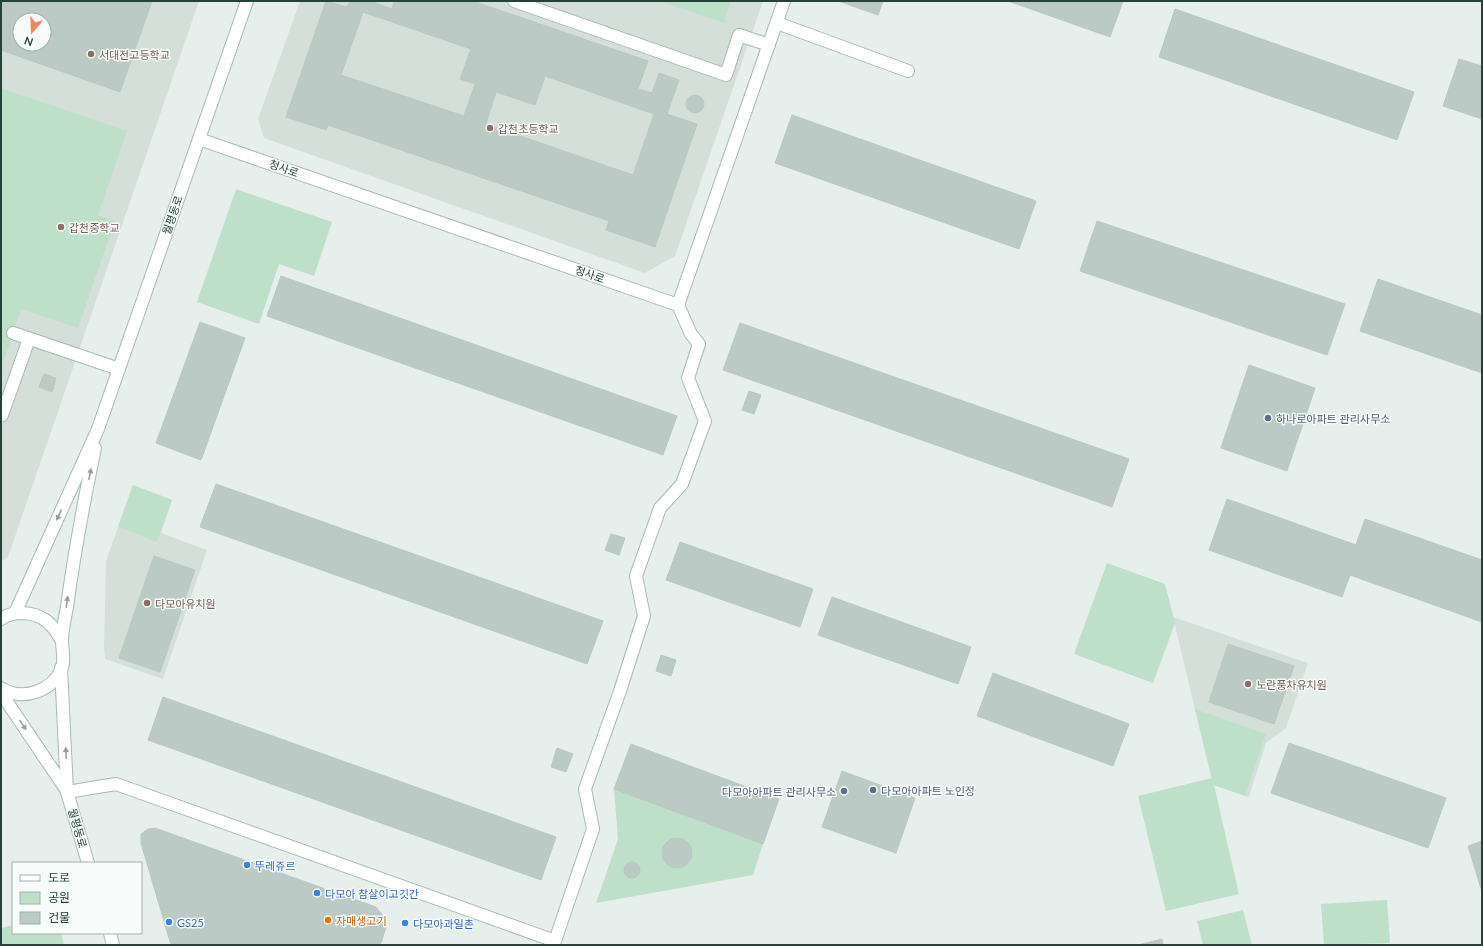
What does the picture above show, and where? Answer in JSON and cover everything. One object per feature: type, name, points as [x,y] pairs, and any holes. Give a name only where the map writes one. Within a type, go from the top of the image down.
[{"type":"street","name":"월평동로","points":[[98,429],[247,1]]},
{"type":"street","points":[[514,1],[726,75],[739,35],[769,45]]},
{"type":"street","points":[[67,792],[116,784],[556,941],[593,829],[585,789],[644,616],[636,576],[660,508],[682,484],[705,421],[688,378],[699,344],[691,334],[678,305],[784,1]]},
{"type":"street","points":[[777,24],[908,71]]},
{"type":"street","name":"청사로","points":[[199,139],[678,305]]},
{"type":"street","points":[[13,333],[119,369]]},
{"type":"street","points":[[1,415],[29,339]]},
{"type":"street","points":[[67,792],[61,668],[64,654],[62,641],[71,578],[98,429]]},
{"type":"street","points":[[5,616],[98,429]]},
{"type":"street","points":[[5,616],[32,614],[45,619],[55,629],[62,641]]},
{"type":"street","points":[[1,688],[5,691],[18,694],[32,694],[44,689],[54,680],[61,668]]},
{"type":"street","points":[[1,693],[67,792]]},
{"type":"street","name":"월평동로","points":[[67,792],[88,862]]},
{"type":"street","points":[[110,934],[113,945]]},
{"type":"shaded area","name":"갑천중학교","points":[[1,1],[199,1],[8,557],[1,561]]},
{"type":"shaded area","name":"갑천초등학교","points":[[300,1],[763,1],[675,256],[645,273],[264,138],[258,119]]},
{"type":"shaded area","points":[[133,485],[172,500],[161,533],[207,550],[163,679],[105,659],[106,561]]},
{"type":"shaded area","points":[[1173,617],[1308,663],[1286,728],[1266,743],[1249,797],[1213,785]]},
{"type":"green space","points":[[660,1],[731,1],[724,23]]},
{"type":"green space","points":[[1,88],[127,131],[98,215],[115,221],[78,328],[21,309],[4,360],[1,359]]},
{"type":"green space","points":[[236,189],[332,222],[314,276],[279,264],[259,324],[197,302]]},
{"type":"green space","points":[[133,485],[172,500],[157,542],[118,527]]},
{"type":"green space","points":[[1107,563],[1165,584],[1175,623],[1153,683],[1074,654]]},
{"type":"green space","points":[[1195,709],[1266,734],[1245,796],[1214,785],[1239,894],[1166,911],[1138,796],[1212,778]]},
{"type":"green space","points":[[614,789],[763,844],[753,875],[596,903],[618,839]]},
{"type":"green space","points":[[1387,900],[1390,943],[1324,945],[1321,904]]},
{"type":"green space","points":[[1243,910],[1252,945],[1203,945],[1197,921]]},
{"type":"green space","points":[[12,925],[12,934],[61,934],[64,945],[1,945],[1,928]]},
{"type":"building","points":[[1,1],[152,1],[120,92],[1,50]]},
{"type":"building","points":[[326,1],[347,7],[350,1],[370,1],[392,9],[394,1],[473,1],[648,61],[638,89],[652,93],[659,73],[679,80],[667,114],[697,124],[655,247],[606,230],[609,221],[328,125],[326,130],[286,117]],"holes":[[[363,12],[471,49],[460,79],[475,84],[464,116],[341,75]],[[545,76],[654,114],[633,175],[486,124],[496,92],[535,105]]]},
{"type":"building","points":[[838,1],[883,1],[878,15]]},
{"type":"building","points":[[1008,1],[1123,1],[1110,37]]},
{"type":"building","points":[[1175,9],[1414,92],[1397,140],[1159,57]]},
{"type":"building","points":[[1459,59],[1482,66],[1482,119],[1443,106]]},
{"type":"building","points":[[695,95],[701,98],[704,104],[701,110],[695,113],[689,110],[686,104],[689,98]]},
{"type":"building","points":[[792,115],[1036,201],[1019,249],[775,163]]},
{"type":"building","points":[[1097,221],[1345,304],[1327,355],[1080,271]]},
{"type":"building","points":[[281,276],[677,416],[663,455],[267,316]]},
{"type":"building","points":[[1378,279],[1482,315],[1482,373],[1360,331]]},
{"type":"building","points":[[200,322],[245,338],[201,460],[156,443]]},
{"type":"building","points":[[740,323],[1129,459],[1112,507],[723,370]]},
{"type":"building","name":"하나로아파트 관리사무소","points":[[1249,365],[1315,388],[1287,471],[1221,448]]},
{"type":"building","points":[[44,374],[56,378],[52,392],[39,387]]},
{"type":"building","points":[[749,391],[761,395],[754,414],[742,410]]},
{"type":"building","points":[[216,484],[603,621],[587,664],[200,527]]},
{"type":"building","points":[[1227,499],[1356,545],[1365,519],[1482,560],[1482,622],[1350,575],[1342,597],[1209,550]]},
{"type":"building","points":[[611,534],[625,538],[619,555],[605,550]]},
{"type":"building","points":[[680,542],[813,589],[800,627],[666,580]]},
{"type":"building","points":[[154,556],[195,570],[160,672],[119,658]]},
{"type":"building","points":[[832,597],[971,647],[958,684],[818,635]]},
{"type":"building","points":[[1228,644],[1294,666],[1274,724],[1209,702]]},
{"type":"building","points":[[661,655],[676,660],[671,676],[656,671]]},
{"type":"building","points":[[993,673],[1129,724],[1113,766],[977,716]]},
{"type":"building","points":[[163,697],[556,837],[541,880],[148,740]]},
{"type":"building","points":[[1289,743],[1446,798],[1428,848],[1271,793]]},
{"type":"building","points":[[631,744],[779,799],[763,844],[614,789]]},
{"type":"building","points":[[557,748],[573,754],[566,772],[551,767]]},
{"type":"building","points":[[842,771],[915,798],[896,853],[822,827]]},
{"type":"building","points":[[155,828],[376,907],[383,916],[386,927],[381,943],[374,945],[171,945],[141,843],[141,834],[148,829]]},
{"type":"building","points":[[677,838],[683,839],[691,847],[691,859],[683,867],[677,868],[671,867],[663,859],[662,853],[663,847],[671,839]]},
{"type":"building","points":[[1482,841],[1482,892],[1468,846]]},
{"type":"building","points":[[632,862],[638,864],[640,870],[638,876],[632,878],[626,876],[624,870],[626,864]]},
{"type":"building","points":[[1162,939],[1163,945],[1138,945]]},
{"type":"place","name":"서대전고등학교","points":[[91,54]]},
{"type":"place","name":"갑천초등학교","points":[[490,128]]},
{"type":"place","name":"갑천중학교","points":[[61,227]]},
{"type":"place","name":"하나로아파트 관리사무소","points":[[1268,418]]},
{"type":"place","name":"다모아유치원","points":[[147,603]]},
{"type":"place","name":"노란풍차유치원","points":[[1248,684]]},
{"type":"place","name":"다모아아파트 노인정","points":[[873,790]]},
{"type":"place","name":"다모아아파트 관리사무소","points":[[844,791]]},
{"type":"place","name":"뚜레쥬르","points":[[247,865]]},
{"type":"place","name":"다모아 참살이고깃간","points":[[317,893]]},
{"type":"place","name":"자매생고기","points":[[328,920]]},
{"type":"place","name":"GS25","points":[[169,922]]},
{"type":"place","name":"다모아과일촌","points":[[405,923]]}]
